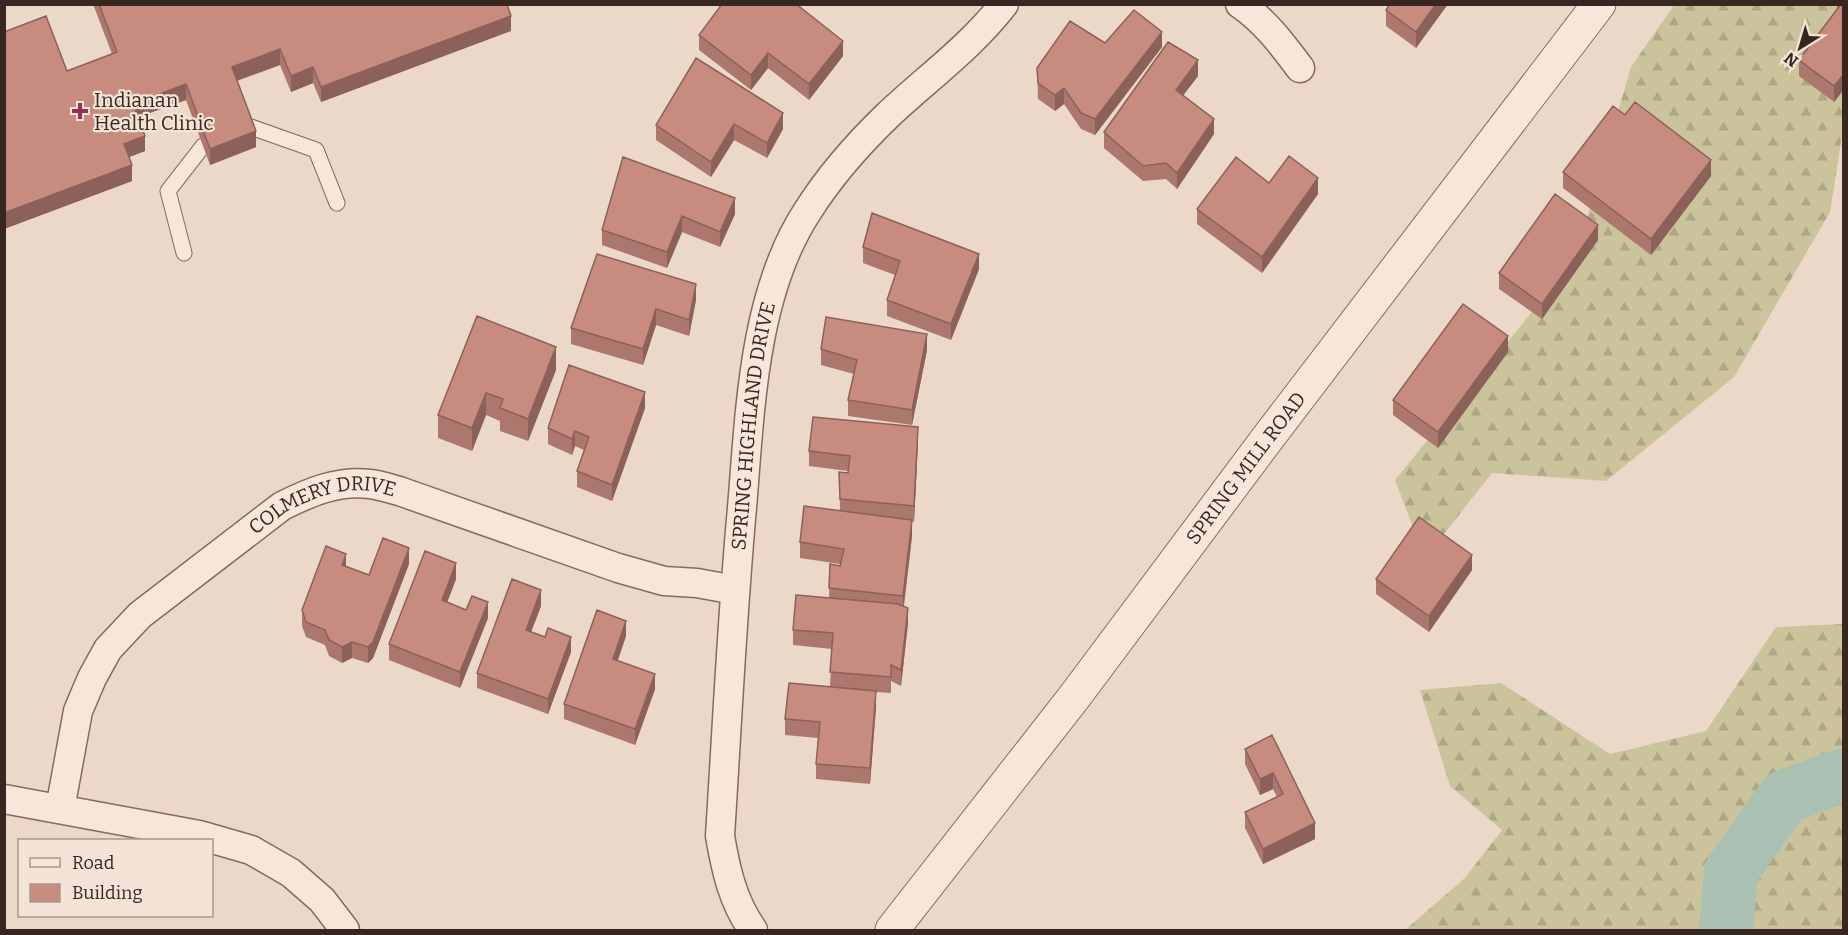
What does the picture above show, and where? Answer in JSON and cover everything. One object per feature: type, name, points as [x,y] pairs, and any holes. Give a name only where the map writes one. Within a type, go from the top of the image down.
[{"type":"street","name":"SPRING HIGHLAND DRIVE","points":[[753,930],[734,896],[727,876],[720,836],[735,590],[749,421],[758,345],[770,297],[788,250],[806,213],[855,148],[978,34],[1004,4]]},
{"type":"street","points":[[1240,4],[1257,15],[1275,34],[1300,68]]},
{"type":"street","name":"SPRING MILL ROAD","points":[[892,930],[1075,696],[1267,439],[1599,4]]},
{"type":"street","name":"COLMERY DRIVE","points":[[60,809],[78,711],[108,649],[140,615],[282,506],[326,487],[336,484],[370,484],[402,492],[618,568],[664,581],[697,583],[735,590]]},
{"type":"street","points":[[4,799],[213,839]]},
{"type":"street","points":[[213,839],[251,850],[291,873],[322,900],[345,930]]},
{"type":"lane","points":[[248,126],[316,150],[338,202]]},
{"type":"lane","points":[[184,253],[168,191],[203,146]]},
{"type":"green space","points":[[1674,5],[1843,5],[1843,129],[1830,212],[1734,377],[1606,481],[1492,473],[1425,558],[1395,480],[1575,259],[1631,67]]},
{"type":"green space","points":[[1843,624],[1843,930],[1405,930],[1464,879],[1502,830],[1450,786],[1420,690],[1501,683],[1610,754],[1706,731],[1776,627]]},
{"type":"building","name":"Indianan Health Clinic","points":[[99,4],[507,4],[511,16],[321,87],[313,67],[291,76],[280,49],[232,67],[256,131],[210,149],[186,84],[133,104],[145,136],[124,144],[132,165],[4,213],[4,32],[46,16],[67,71],[117,52]]},
{"type":"building","points":[[722,4],[796,4],[843,41],[809,84],[768,53],[751,75],[699,35]]},
{"type":"building","points":[[1390,4],[1436,4],[1416,32],[1386,10]]},
{"type":"building","points":[[1841,4],[1844,4],[1844,74],[1834,86],[1799,60]]},
{"type":"building","points":[[1134,10],[1162,32],[1095,119],[1081,113],[1064,88],[1055,95],[1038,83],[1037,68],[1070,21],[1105,43]]},
{"type":"building","points":[[1168,42],[1198,60],[1176,90],[1214,119],[1177,173],[1166,163],[1143,166],[1104,132]]},
{"type":"building","points":[[696,58],[783,113],[767,143],[734,124],[711,162],[656,125]]},
{"type":"building","points":[[1635,102],[1711,160],[1651,239],[1563,172],[1613,106],[1625,115]]},
{"type":"building","points":[[1289,156],[1318,178],[1262,257],[1197,209],[1236,157],[1269,183]]},
{"type":"building","points":[[623,157],[735,198],[720,232],[682,216],[667,252],[602,230]]},
{"type":"building","points":[[1555,194],[1598,225],[1542,304],[1499,273]]},
{"type":"building","points":[[872,213],[979,254],[951,324],[887,300],[900,261],[863,247]]},
{"type":"building","points":[[597,254],[696,284],[689,320],[656,309],[643,349],[571,328]]},
{"type":"building","points":[[1463,304],[1508,336],[1438,432],[1393,400]]},
{"type":"building","points":[[477,316],[556,347],[528,419],[500,408],[503,399],[486,393],[472,428],[438,415]]},
{"type":"building","points":[[826,317],[927,334],[912,410],[848,400],[857,360],[821,349]]},
{"type":"building","points":[[569,365],[645,392],[612,485],[577,471],[589,437],[575,431],[572,439],[548,428]]},
{"type":"building","points":[[813,417],[918,427],[914,506],[840,499],[839,472],[848,473],[850,456],[809,451]]},
{"type":"building","points":[[804,506],[912,520],[903,596],[829,588],[830,564],[840,566],[844,549],[800,542]]},
{"type":"building","points":[[1419,517],[1472,555],[1429,616],[1376,579]]},
{"type":"building","points":[[383,538],[409,548],[373,642],[368,647],[352,642],[342,647],[329,640],[325,630],[306,622],[302,610],[326,546],[346,554],[342,565],[369,575]]},
{"type":"building","points":[[425,551],[456,563],[442,600],[466,610],[472,596],[488,602],[460,672],[389,644]]},
{"type":"building","points":[[512,579],[541,590],[526,630],[545,637],[548,628],[571,637],[548,699],[477,673]]},
{"type":"building","points":[[796,595],[898,604],[908,608],[901,670],[891,665],[891,677],[830,672],[833,633],[793,630]]},
{"type":"building","points":[[597,610],[626,621],[613,659],[655,674],[635,729],[564,704]]},
{"type":"building","points":[[789,683],[876,691],[870,768],[816,764],[820,722],[785,719]]},
{"type":"building","points":[[1272,735],[1315,823],[1263,849],[1245,812],[1283,794],[1273,773],[1260,779],[1245,749]]},
{"type":"waterway","points":[[1726,930],[1731,872],[1784,797],[1844,775]]},
{"type":"place","name":"Indianan Health Clinic","points":[[80,111]]}]
